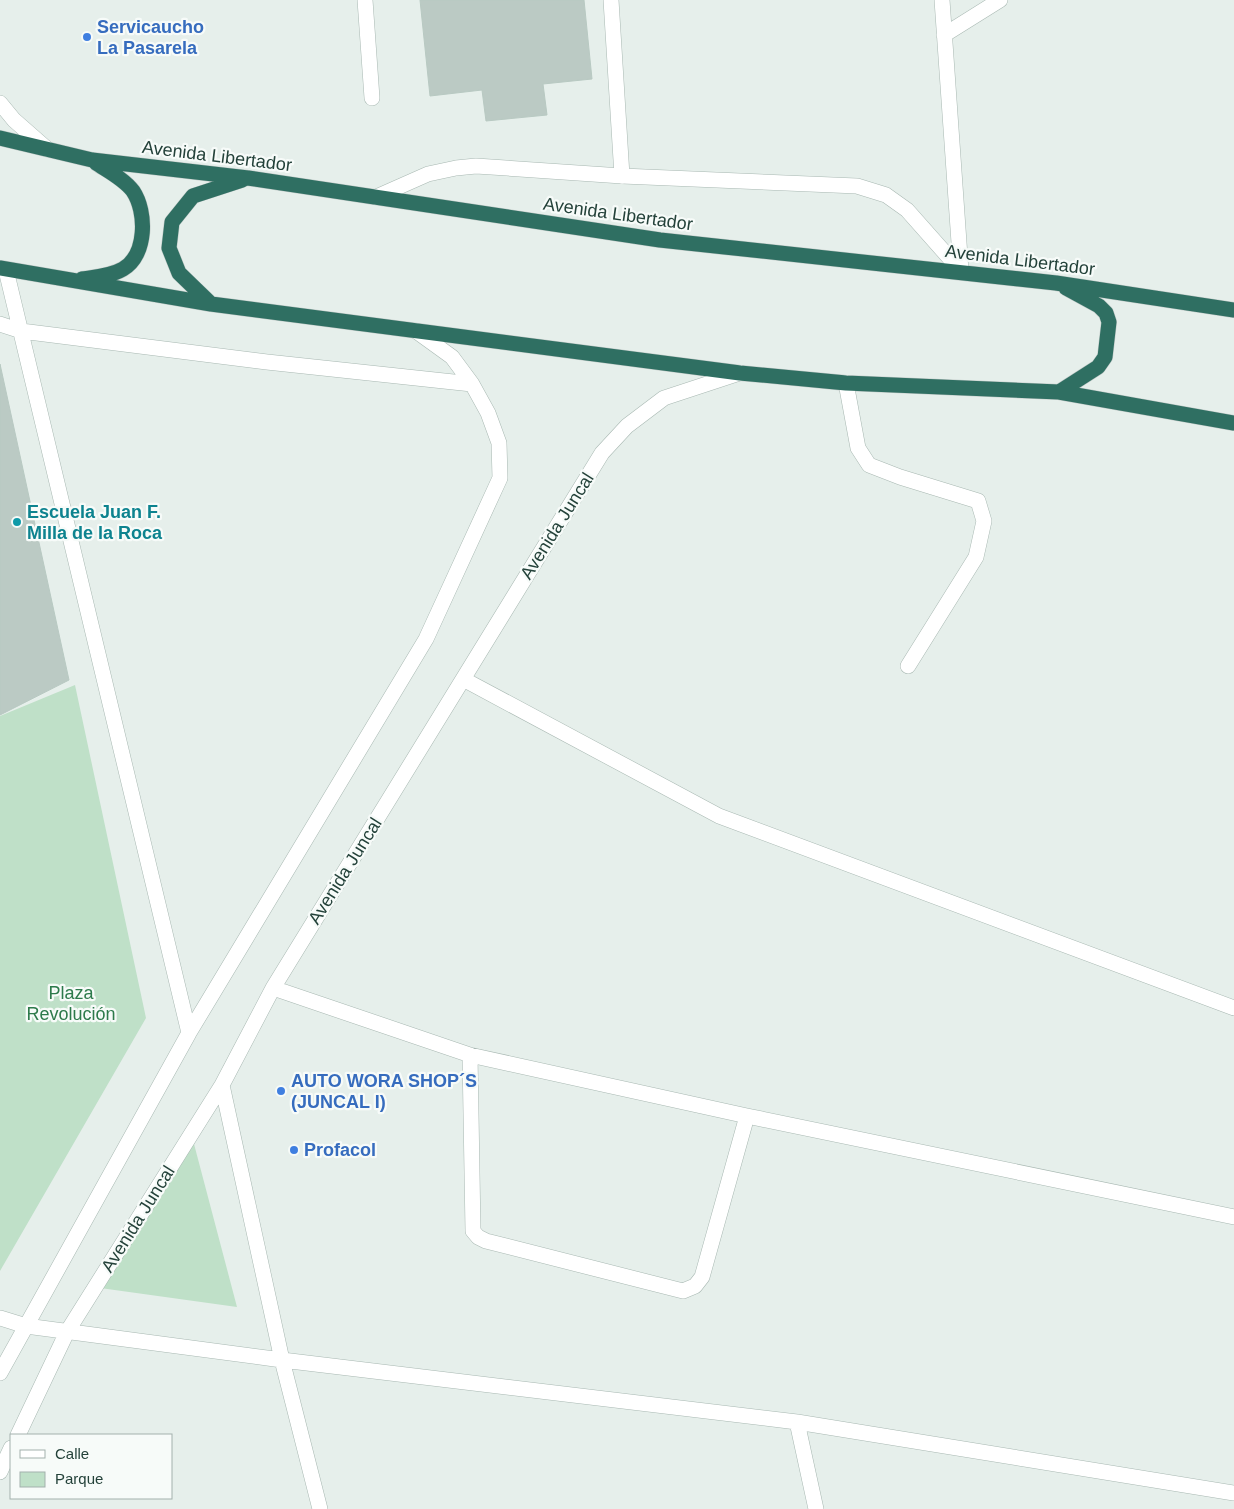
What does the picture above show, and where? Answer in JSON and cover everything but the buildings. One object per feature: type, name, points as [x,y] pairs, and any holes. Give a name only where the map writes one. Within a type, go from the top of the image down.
[{"type":"highway","name":"Avenida Libertador","points":[[0,138],[92,160],[248,178],[660,240],[961,271],[1056,283],[1234,310]]},
{"type":"highway","points":[[71,281],[113,273],[125,268],[141,243],[143,225],[140,207],[133,191],[114,174],[92,160]]},
{"type":"highway","points":[[210,304],[179,273],[169,248],[172,222],[193,196],[248,178]]},
{"type":"highway","points":[[3,269],[210,304],[740,373],[846,383],[1059,392],[1234,423]]},
{"type":"highway","points":[[1056,283],[1099,306],[1106,313],[1109,322],[1105,357],[1098,367],[1059,392]]},
{"type":"street","points":[[365,0],[372,98]]},
{"type":"street","points":[[611,0],[622,176]]},
{"type":"street","points":[[942,0],[961,271]]},
{"type":"street","points":[[944,35],[1000,0]]},
{"type":"street","points":[[0,103],[14,120],[47,149]]},
{"type":"street","points":[[376,197],[428,174],[476,166],[622,176],[857,186],[886,195],[907,210],[961,271]]},
{"type":"street","points":[[3,269],[21,331],[189,1033]]},
{"type":"street","points":[[0,324],[21,331],[267,362],[472,384]]},
{"type":"street","points":[[0,1373],[189,1033],[426,639],[500,478],[499,442],[488,413],[472,384],[452,357],[416,331]]},
{"type":"street","name":"Avenida Juncal","points":[[18,1434],[67,1332],[222,1085],[273,988],[608,446],[627,426],[664,398],[740,373]]},
{"type":"street","points":[[846,383],[858,448],[869,465],[900,477],[978,501],[983,516],[984,521],[976,558],[908,666]]},
{"type":"street","points":[[464,679],[719,816],[1234,1008]]},
{"type":"street","points":[[273,988],[470,1055],[748,1116],[1234,1217]]},
{"type":"street","points":[[470,1055],[473,1231],[478,1237],[486,1241],[684,1291],[695,1286],[702,1277],[748,1116]]},
{"type":"street","points":[[222,1085],[282,1360],[320,1509]]},
{"type":"street","points":[[0,1318],[26,1326],[67,1332],[797,1422],[1234,1493]]},
{"type":"street","points":[[797,1422],[816,1509]]},
{"type":"street","points":[[0,1472],[10,1450]]},
{"type":"green space","name":"Plaza Revolución","points":[[75,685],[146,1018],[0,1271],[0,716]]},
{"type":"green space","points":[[189,1125],[237,1307],[93,1287]]},
{"type":"place","name":"Servicaucho La Pasarela","points":[[87,37]]},
{"type":"place","name":"Escuela Juan F. Milla de la Roca","points":[[17,522]]},
{"type":"place","name":"AUTO WORA SHOP´S (JUNCAL I)","points":[[281,1091]]},
{"type":"place","name":"Profacol","points":[[294,1150]]}]
